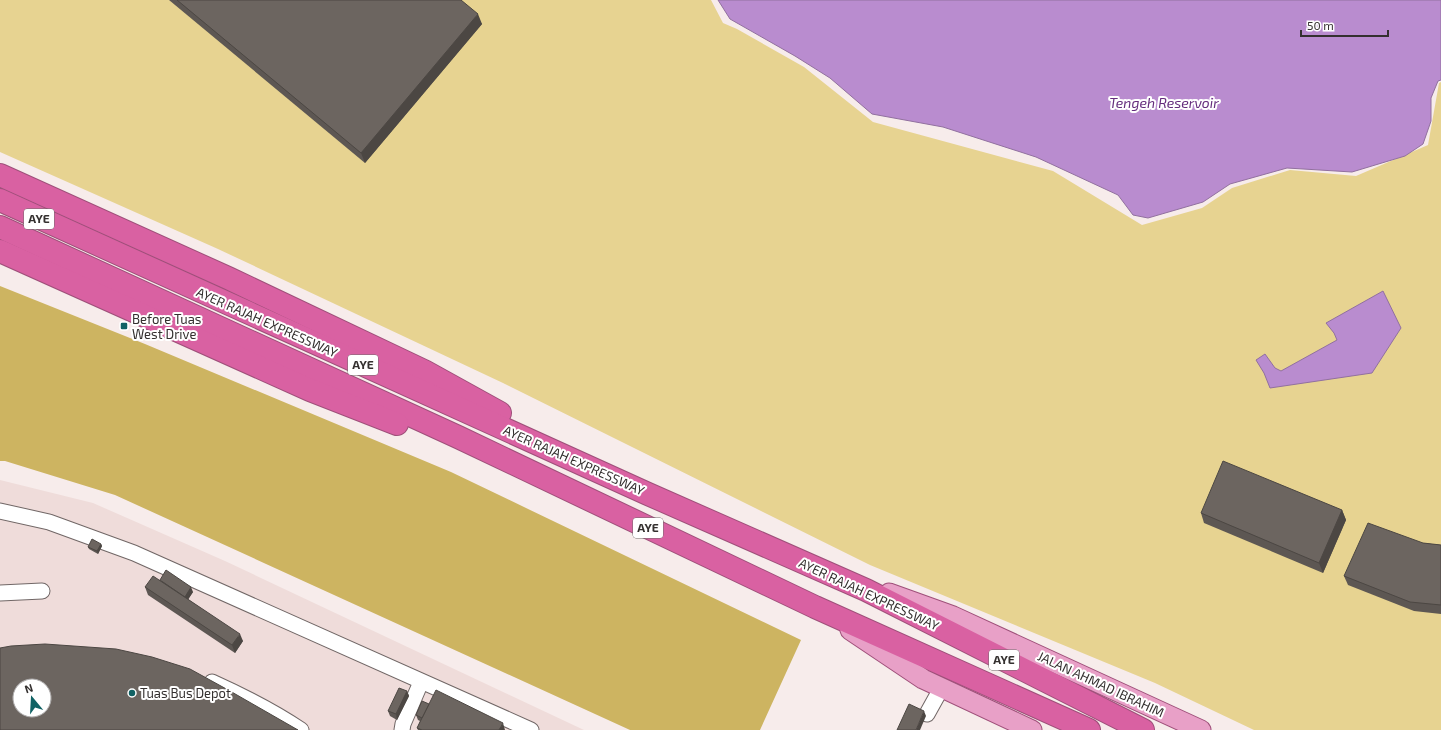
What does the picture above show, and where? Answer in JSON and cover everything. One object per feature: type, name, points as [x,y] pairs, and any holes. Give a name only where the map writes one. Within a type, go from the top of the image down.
[{"type":"highway","points":[[0,175],[228,278],[424,371],[648,494]]},
{"type":"highway","name":"AYER RAJAH EXPRESSWAY","points":[[0,200],[648,494],[866,590],[1143,730]]},
{"type":"highway","name":"AYER RAJAH EXPRESSWAY","points":[[0,227],[458,437],[815,607],[1089,730]]},
{"type":"highway","points":[[0,251],[310,390],[466,451],[481,448]]},
{"type":"main road","name":"JALAN AHMAD IBRAHIM","points":[[866,590],[886,592],[953,616],[1201,730]]},
{"type":"main road","points":[[815,607],[923,679],[1032,730]]},
{"type":"lane","points":[[0,511],[49,522],[134,553],[213,587],[526,729]]},
{"type":"lane","points":[[0,593],[42,591]]},
{"type":"lane","points":[[198,676],[246,698],[301,730]]},
{"type":"lane","points":[[402,730],[403,724],[421,682]]},
{"type":"lane","points":[[928,714],[942,688]]},
{"type":"lane","points":[[995,713],[1013,730]]},
{"type":"shaded area","points":[[0,0],[711,0],[723,23],[737,29],[804,67],[873,122],[1053,171],[1142,225],[1202,208],[1232,188],[1290,170],[1356,176],[1428,145],[1439,83],[1441,82],[1441,730],[1254,730],[1155,683],[870,565],[503,383],[218,249],[0,152]]},
{"type":"shaded area","points":[[0,286],[145,344],[451,472],[801,640],[760,730],[630,730],[115,495],[5,461],[0,461]]},
{"type":"shaded area","points":[[0,480],[93,503],[225,561],[584,730],[0,730]]},
{"type":"water","name":"Tengeh Reservoir","points":[[718,0],[1441,0],[1441,80],[1438,81],[1431,98],[1431,121],[1423,144],[1405,156],[1352,172],[1287,168],[1230,184],[1203,202],[1148,218],[1133,215],[1118,195],[1036,157],[943,127],[872,114],[830,78],[730,19]]},
{"type":"water","points":[[1383,291],[1401,328],[1372,373],[1270,388],[1264,373],[1256,360],[1265,354],[1275,368],[1281,371],[1337,340],[1334,333],[1326,323]]},
{"type":"building","points":[[177,0],[461,0],[478,14],[361,153]]},
{"type":"building","points":[[1223,461],[1342,510],[1319,563],[1201,513]]},
{"type":"building","points":[[1368,523],[1423,543],[1441,545],[1441,605],[1410,602],[1344,576]]},
{"type":"building","points":[[92,539],[101,544],[97,551],[88,547]]},
{"type":"building","points":[[166,570],[191,587],[185,597],[160,580]]},
{"type":"building","points":[[153,576],[240,634],[232,645],[145,587]]},
{"type":"building","name":"Tuas Bus Depot","points":[[45,644],[116,649],[152,657],[190,669],[298,730],[0,730],[0,648]]},
{"type":"building","points":[[399,688],[407,691],[396,714],[388,711]]},
{"type":"building","points":[[436,690],[503,723],[499,730],[422,730],[417,728]]},
{"type":"building","points":[[422,701],[429,704],[422,718],[416,715]]},
{"type":"building","points":[[909,704],[924,711],[916,730],[897,730]]},
{"type":"place","name":"Before Tuas West Drive","points":[[124,326]]},
{"type":"place","name":"Tuas Bus Depot","points":[[132,693]]}]
